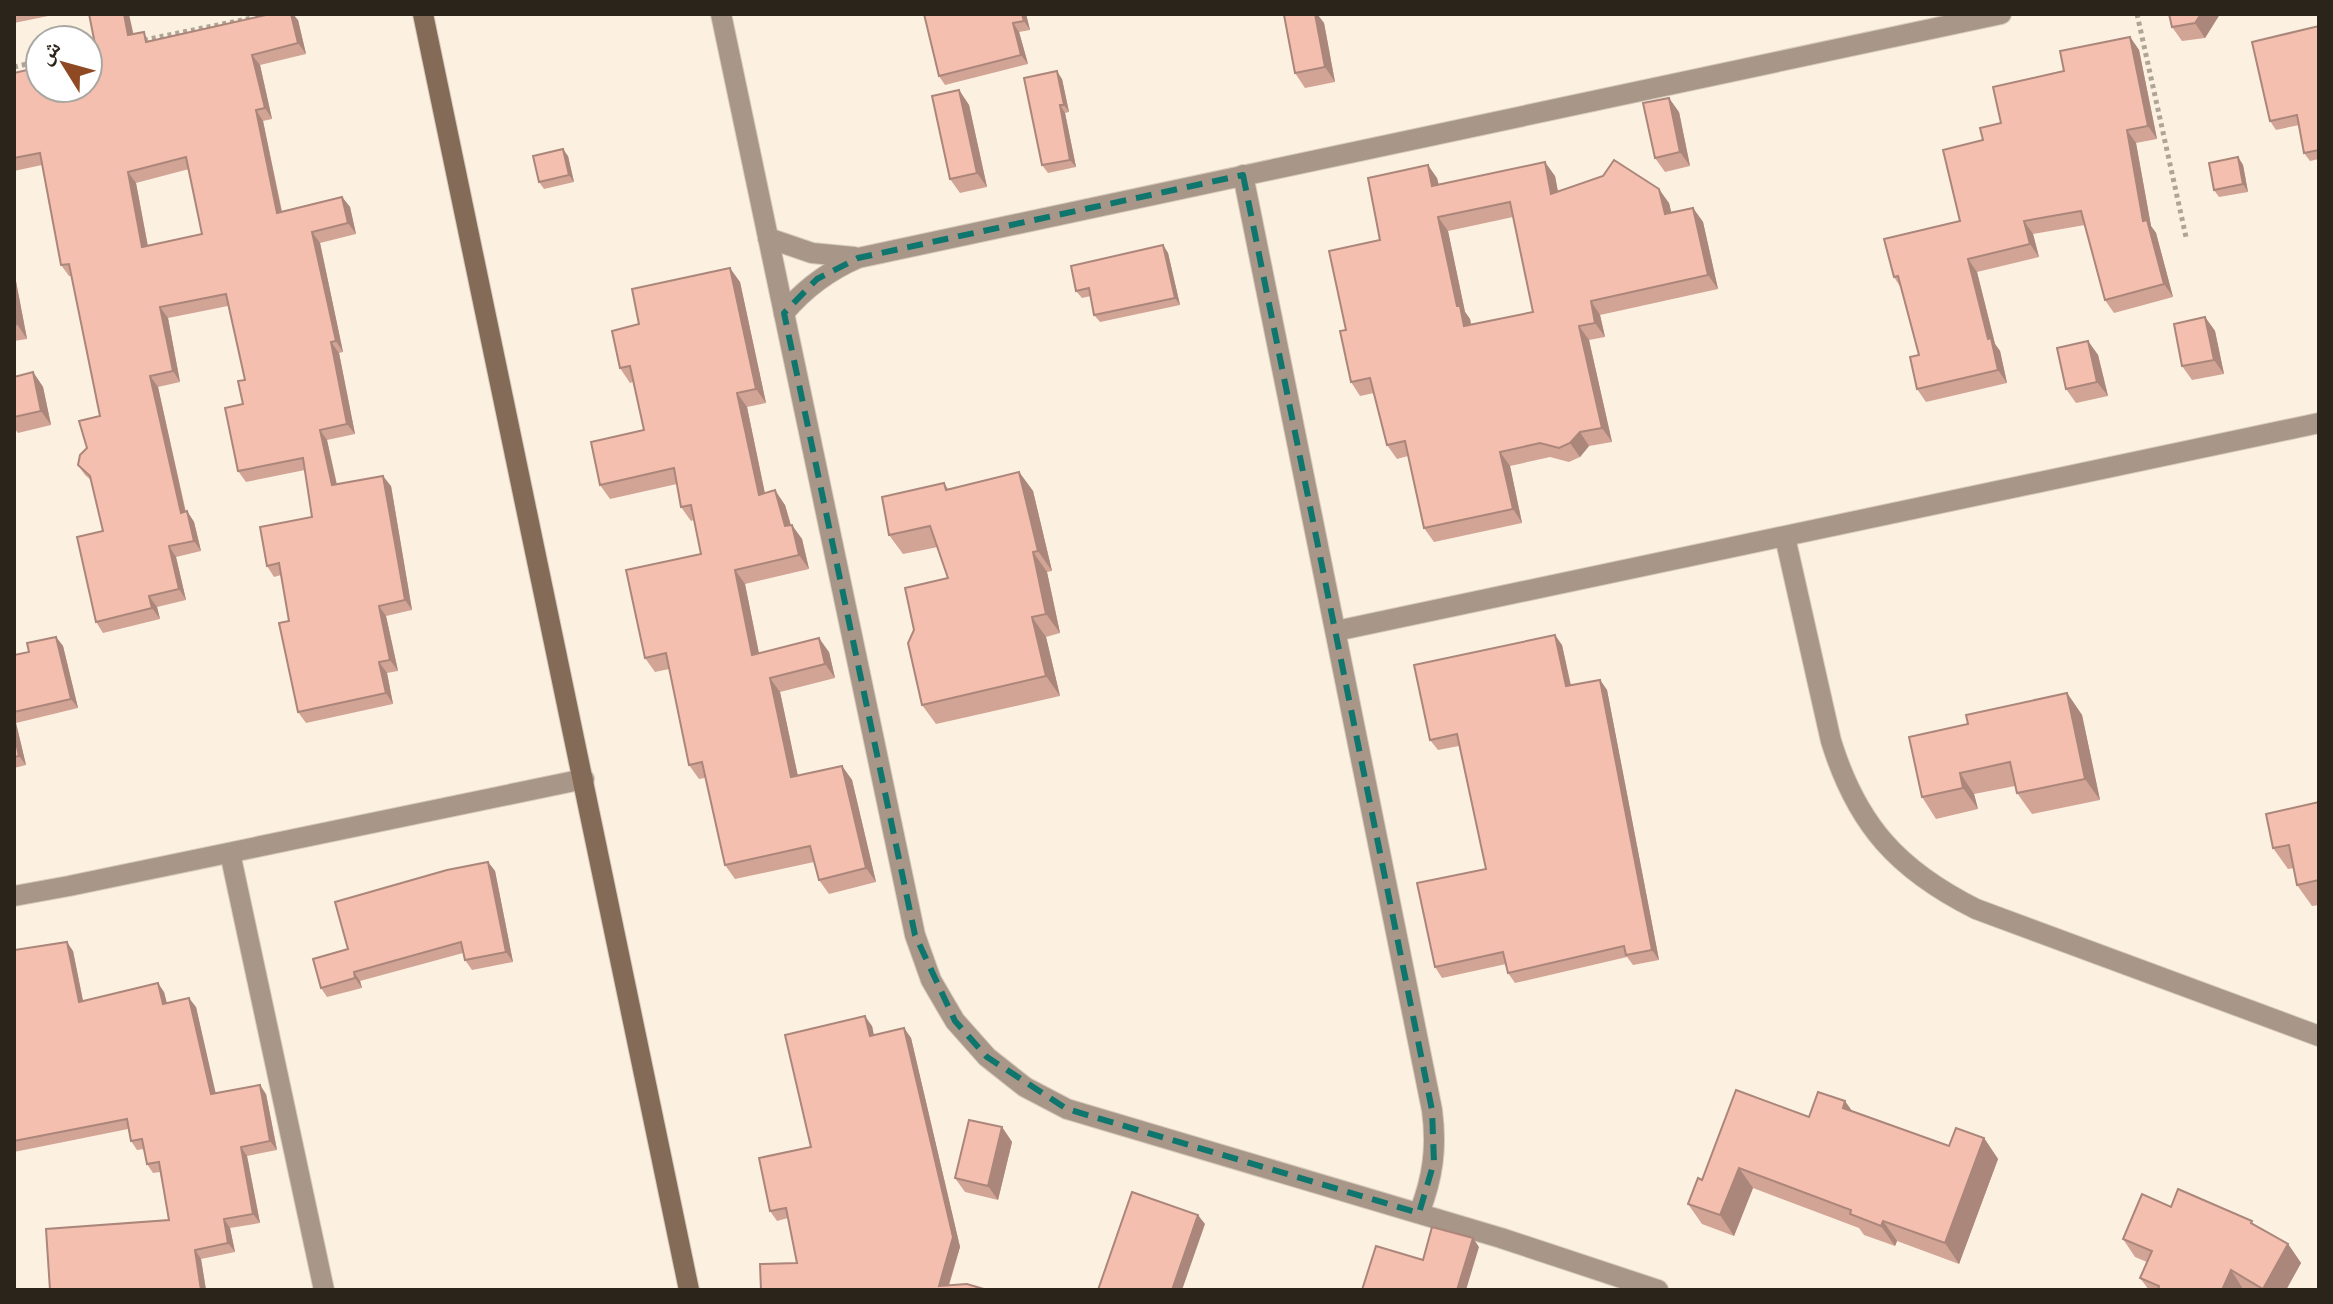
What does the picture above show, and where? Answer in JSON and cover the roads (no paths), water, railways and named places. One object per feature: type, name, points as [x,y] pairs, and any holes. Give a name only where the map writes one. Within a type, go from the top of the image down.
[{"type":"street","points":[[423,14],[689,1290]]},
{"type":"street","points":[[721,14],[915,935],[931,980],[955,1021],[987,1057],[1016,1080],[1067,1109],[1419,1213],[1658,1290]]},
{"type":"street","points":[[784,313],[817,279],[858,258],[2001,14]]},
{"type":"street","points":[[1243,175],[1432,1110],[1434,1162],[1429,1188],[1419,1213]]},
{"type":"street","points":[[768,238],[812,253],[858,258]]},
{"type":"street","points":[[1336,631],[2319,423]]},
{"type":"street","points":[[1785,537],[1841,773],[1861,811],[1895,855],[1929,882],[1976,909],[2319,1036]]},
{"type":"street","points":[[14,896],[584,779]]},
{"type":"street","points":[[230,853],[324,1290]]}]
